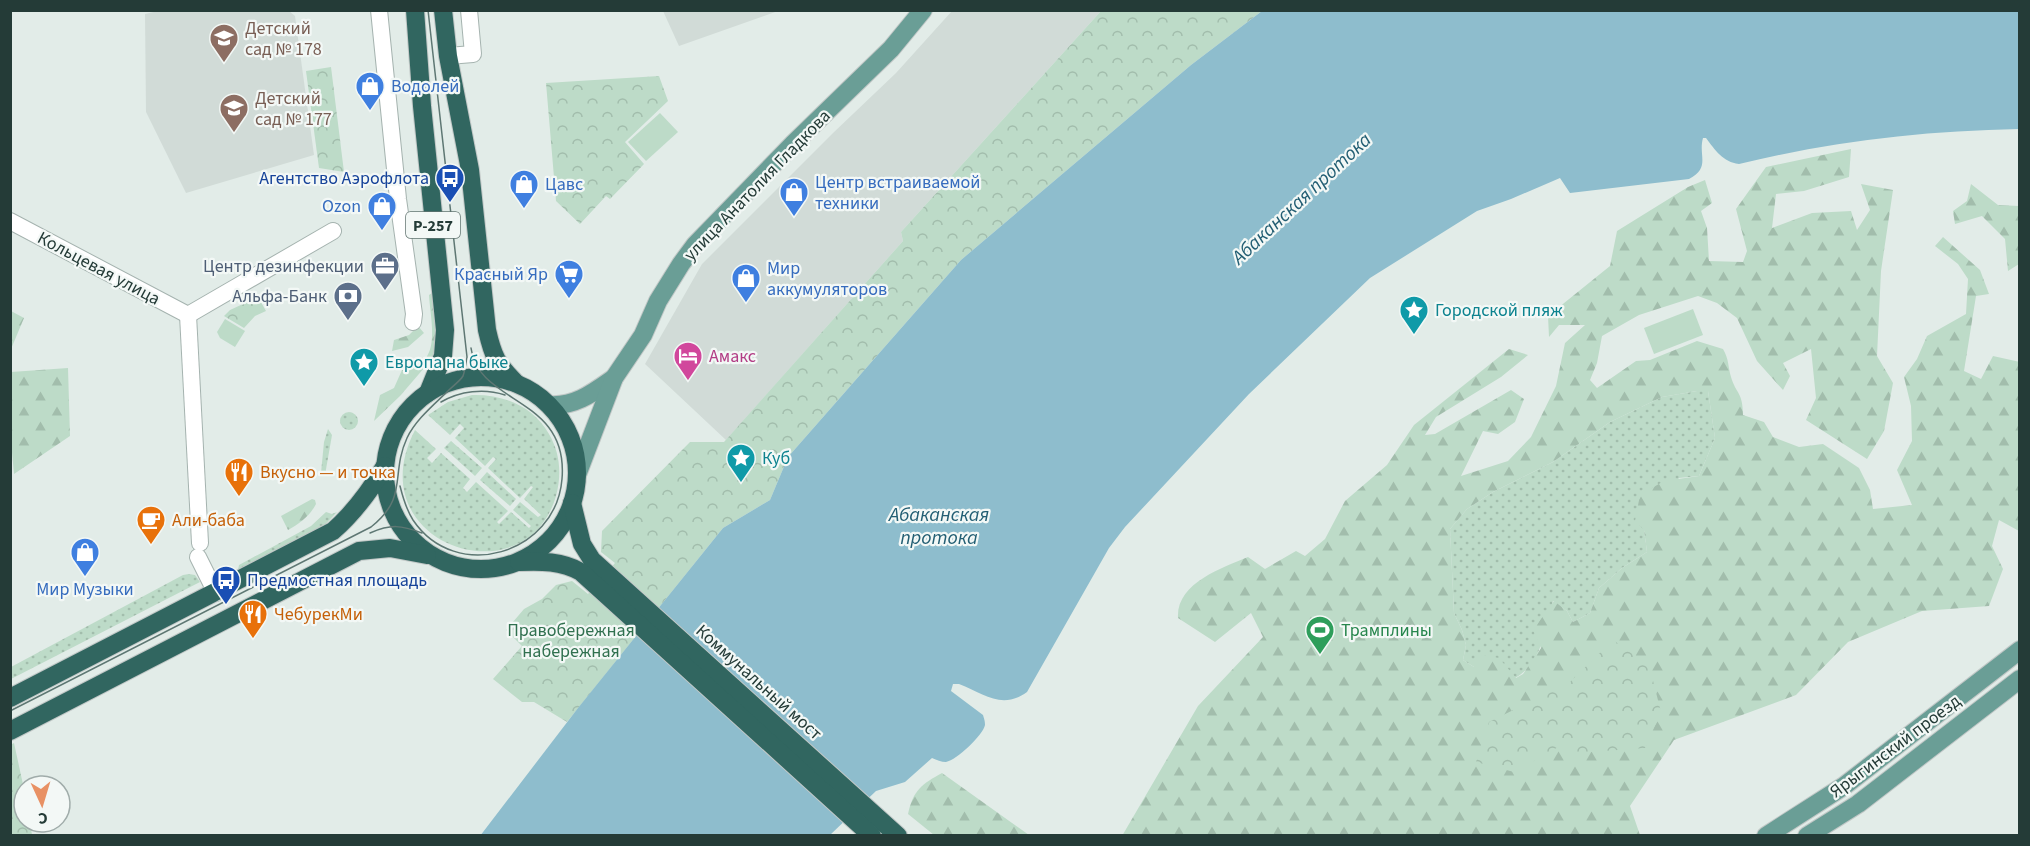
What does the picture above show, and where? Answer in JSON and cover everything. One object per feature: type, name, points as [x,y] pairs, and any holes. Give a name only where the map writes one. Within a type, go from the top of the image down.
[{"type":"highway","name":"Р-257","points":[[415,10],[422,106],[445,330],[443,356],[428,393]]},
{"type":"highway","name":"Р-257","points":[[443,10],[448,56],[470,170],[487,330],[499,366],[516,383]]},
{"type":"highway","name":"Р-257","points":[[471,377],[501,379],[516,383],[530,390],[549,405],[568,432],[573,446],[577,475],[572,503],[566,518],[551,538],[532,554],[517,562],[501,567],[476,569],[444,562],[411,539],[396,517],[387,492],[385,466],[394,431],[416,402],[441,385],[471,377]]},
{"type":"highway","points":[[10,698],[333,531],[351,515],[368,494],[385,466]]},
{"type":"highway","points":[[517,562],[540,561],[586,566],[572,503]]},
{"type":"highway","points":[[10,731],[359,551],[390,548],[432,555]]},
{"type":"highway","name":"Коммунальный мост","points":[[586,566],[872,836]]},
{"type":"highway","name":"Коммунальный мост","points":[[586,566],[898,836]]},
{"type":"main road","name":"улица Анатолия Гладкова","points":[[615,378],[643,335],[665,290],[695,245],[793,144],[875,65],[924,10]]},
{"type":"main road","points":[[549,405],[577,402],[615,378]]},
{"type":"main road","points":[[577,475],[615,378]]},
{"type":"main road","name":"Ярыгинский проезд","points":[[1766,836],[1831,795],[2019,650]]},
{"type":"main road","name":"Ярыгинский проезд","points":[[1807,836],[1844,814],[2019,679]]},
{"type":"main road","points":[[1831,795],[1844,814]]},
{"type":"street","points":[[380,10],[398,199],[414,314],[413,322]]},
{"type":"street","points":[[448,56],[473,54],[469,10]]},
{"type":"street","name":"Кольцевая улица","points":[[10,221],[188,315]]},
{"type":"street","points":[[216,593],[199,550],[188,315],[333,231]]},
{"type":"shaded area","points":[[162,10],[289,11],[295,16],[314,155],[186,193],[146,112],[145,14]]},
{"type":"shaded area","points":[[663,11],[778,11],[679,46]]},
{"type":"shaded area","points":[[952,11],[1101,11],[901,232],[903,241],[726,440],[645,364],[702,264],[896,73]]},
{"type":"green space","name":"Правобережная набережная","points":[[1101,11],[1262,11],[1191,65],[961,260],[788,457],[770,500],[723,528],[567,722],[534,702],[522,702],[493,679],[522,646],[506,630],[524,609],[542,599],[556,585],[572,581],[588,594],[615,563],[601,552],[602,531],[690,442],[724,442],[903,241],[901,232]]},
{"type":"green space","points":[[331,67],[344,172],[319,168],[306,71]]},
{"type":"green space","points":[[659,76],[668,101],[625,142],[644,164],[610,199],[606,196],[580,224],[556,201],[546,83]]},
{"type":"green space","points":[[660,113],[678,132],[646,161],[628,142]]},
{"type":"green space","points":[[1851,149],[1849,177],[1804,191],[1776,194],[1772,228],[1812,213],[1851,211],[1857,230],[1870,210],[1861,184],[1893,190],[1881,271],[1877,356],[1893,383],[1884,431],[1867,459],[1806,420],[1816,398],[1811,349],[1783,363],[1790,376],[1783,390],[1757,361],[1737,318],[1717,303],[1698,296],[1639,315],[1602,336],[1597,363],[1590,380],[1597,388],[1636,361],[1650,360],[1697,341],[1723,349],[1733,383],[1741,397],[1743,415],[1764,422],[1773,437],[1799,447],[1823,444],[1859,468],[1870,490],[1873,509],[1912,505],[1897,470],[1912,441],[1911,406],[1904,377],[1917,359],[1927,336],[1966,314],[1968,279],[1958,264],[1935,246],[1943,237],[1980,270],[1989,294],[1976,296],[1964,371],[1981,379],[1993,356],[2020,362],[2019,531],[1999,520],[1992,546],[2003,569],[1989,606],[1922,611],[1848,642],[1796,695],[1674,740],[1630,806],[1640,835],[1122,836],[1198,706],[1263,637],[1251,613],[1215,642],[1178,618],[1179,606],[1184,595],[1192,586],[1202,578],[1248,557],[1265,569],[1296,551],[1305,556],[1325,539],[1345,501],[1387,465],[1414,425],[1509,349],[1528,355],[1501,377],[1436,417],[1425,435],[1435,434],[1511,390],[1524,399],[1515,422],[1498,434],[1483,431],[1461,476],[1508,461],[1531,437],[1556,386],[1565,343],[1585,325],[1559,325],[1549,337],[1548,316],[1610,266],[1617,231],[1688,187],[1705,180],[1712,203],[1701,211],[1707,228],[1709,261],[1743,262],[1747,251],[1736,209],[1766,167]],"holes":[[[1708,391],[1715,438],[1699,476],[1664,481],[1640,495],[1635,521],[1644,530],[1647,552],[1622,568],[1599,588],[1590,613],[1573,622],[1567,611],[1554,601],[1533,630],[1541,648],[1523,674],[1516,678],[1499,658],[1482,655],[1474,667],[1463,660],[1466,645],[1454,613],[1450,529],[1467,509],[1493,492],[1553,462],[1610,422],[1662,397]]]},
{"type":"green space","points":[[1971,184],[1998,205],[2019,206],[2019,264],[2008,271],[2005,239],[1982,216],[1955,224],[1953,211],[1967,201]]},
{"type":"green space","points":[[432,293],[437,353],[400,396],[374,421],[380,395],[394,388],[402,370],[415,367],[424,361],[429,352],[432,331],[429,295]]},
{"type":"green space","points":[[258,297],[266,311],[255,316],[244,328],[224,316],[230,310]]},
{"type":"green space","points":[[1693,309],[1703,335],[1654,354],[1644,328]]},
{"type":"green space","points":[[11,311],[24,318],[11,349]]},
{"type":"green space","points":[[225,319],[245,331],[235,347],[220,338],[217,332]]},
{"type":"green space","points":[[418,326],[424,333],[408,347],[392,351],[394,340],[409,335]]},
{"type":"green space","points":[[68,368],[70,436],[14,474],[10,431],[11,372]]},
{"type":"green space","points":[[1708,391],[1715,438],[1699,476],[1679,478],[1644,530],[1647,552],[1622,568],[1599,588],[1590,613],[1573,622],[1567,611],[1553,601],[1537,654],[1524,671],[1515,678],[1474,667],[1463,660],[1466,645],[1454,613],[1450,529],[1467,509],[1493,492],[1553,462],[1610,422],[1662,397]]},
{"type":"green space","points":[[472,395],[495,397],[526,409],[542,424],[556,449],[559,480],[556,496],[539,528],[513,546],[483,551],[452,545],[426,529],[408,503],[403,470],[415,430],[436,449],[427,458],[432,463],[441,453],[470,479],[463,488],[467,492],[476,482],[508,511],[497,522],[499,524],[511,512],[529,528],[531,526],[513,510],[520,502],[538,517],[541,515],[524,499],[533,487],[531,486],[520,498],[488,468],[496,459],[493,457],[485,466],[455,438],[464,428],[460,424],[450,435],[428,415],[448,402]]},
{"type":"green space","points":[[345,412],[353,412],[358,417],[356,428],[345,430],[340,425],[340,417]]},
{"type":"green space","points":[[328,429],[332,435],[325,475],[321,473],[324,442]]},
{"type":"green space","points":[[451,441],[482,468],[475,476],[444,448]]},
{"type":"green space","points":[[487,472],[516,499],[510,506],[480,480]]},
{"type":"green space","points":[[312,499],[316,504],[310,513],[288,530],[281,516]]},
{"type":"green space","points":[[326,512],[332,514],[337,512],[322,528],[238,570],[239,565],[311,526]]},
{"type":"green space","points":[[183,575],[195,575],[200,582],[11,679],[11,667]]},
{"type":"green space","points":[[1613,640],[1649,665],[1661,712],[1645,748],[1576,753],[1560,746],[1514,772],[1476,762],[1489,722],[1570,682]]},
{"type":"green space","points":[[14,743],[21,774],[12,774],[12,834],[32,835],[11,835],[10,745]]},
{"type":"green space","points":[[942,773],[1029,835],[934,835],[908,814],[919,789]]},
{"type":"water","name":"Абаканская протока","points":[[1262,11],[2019,11],[2019,129],[1948,132],[1844,143],[1739,164],[1724,158],[1706,138],[1703,138],[1702,166],[1696,175],[1689,179],[1570,193],[1560,178],[1477,211],[1370,278],[1249,394],[1125,527],[1109,548],[1027,692],[1009,700],[1001,700],[985,696],[959,684],[953,684],[951,691],[983,715],[985,723],[975,741],[956,757],[946,762],[932,758],[905,782],[876,791],[830,835],[480,836],[578,708],[723,528],[770,500],[788,457],[961,260],[1191,65]]},
{"type":"tram line","points":[[10,711],[371,527],[390,506],[395,495],[402,451],[407,438],[421,418],[462,378],[467,357],[428,10]]},
{"type":"tram line","points":[[400,486],[413,520],[432,540],[454,551],[477,555],[501,552],[524,542],[542,526],[556,505],[562,479],[560,452],[552,432],[538,416],[489,381],[477,367],[471,348]]},
{"type":"tram line","points":[[441,402],[456,395],[472,392],[505,395]]},
{"type":"tram line","points":[[370,533],[396,527],[422,533]]},
{"type":"place","name":"Детский сад № 178","points":[[224,64]]},
{"type":"place","name":"Водолей","points":[[370,112]]},
{"type":"place","name":"Детский сад № 177","points":[[234,134]]},
{"type":"place","name":"Агентство Аэрофлота","points":[[450,204]]},
{"type":"place","name":"Цавс","points":[[524,210]]},
{"type":"place","name":"Центр встраиваемой техники","points":[[794,218]]},
{"type":"place","name":"Ozon","points":[[382,232]]},
{"type":"place","name":"Центр дезинфекции","points":[[385,292]]},
{"type":"place","name":"Красный Яр","points":[[569,300]]},
{"type":"place","name":"Мир аккумуляторов","points":[[746,304]]},
{"type":"place","name":"Альфа-Банк","points":[[348,322]]},
{"type":"place","name":"Городской пляж","points":[[1414,336]]},
{"type":"place","name":"Амакс","points":[[688,382]]},
{"type":"place","name":"Европа на быке","points":[[364,388]]},
{"type":"place","name":"Куб","points":[[741,484]]},
{"type":"place","name":"Вкусно — и точка","points":[[239,498]]},
{"type":"place","name":"Али-баба","points":[[151,546]]},
{"type":"place","name":"Мир Музыки","points":[[85,578]]},
{"type":"place","name":"Предмостная площадь","points":[[226,606]]},
{"type":"place","name":"ЧебурекМи","points":[[253,640]]},
{"type":"place","name":"Трамплины","points":[[1320,656]]}]
